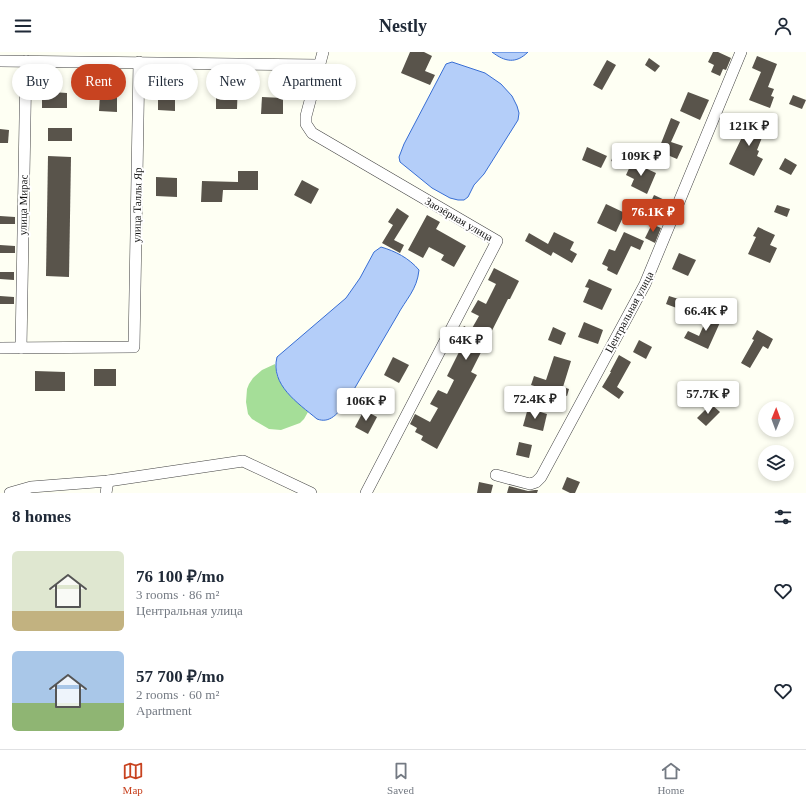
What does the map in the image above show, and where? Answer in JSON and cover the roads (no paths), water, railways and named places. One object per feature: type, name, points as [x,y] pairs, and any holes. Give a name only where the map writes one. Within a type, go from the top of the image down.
[{"type":"street","name":"Заозёрная улица","points":[[319,64],[323,52]]},
{"type":"street","name":"Центральная улица","points":[[496,476],[530,484],[536,482],[541,477],[645,284],[741,52]]},
{"type":"street","points":[[0,61],[268,64]]},
{"type":"street","name":"улица Мирас","points":[[21,348],[26,61]]},
{"type":"street","name":"улица Таллы Яр","points":[[21,348],[134,347],[139,62]]},
{"type":"street","name":"Заозёрная улица","points":[[310,100],[306,116],[306,124],[312,133],[497,241],[366,493]]},
{"type":"street","points":[[0,348],[21,348]]},
{"type":"street","points":[[10,493],[31,487],[108,481],[243,461],[311,493]]},
{"type":"street","points":[[106,493],[108,481]]},
{"type":"water","points":[[492,52],[528,52],[524,56],[515,60],[506,60]]},
{"type":"water","points":[[452,62],[485,73],[501,84],[512,96],[519,113],[518,120],[484,174],[474,185],[468,197],[464,200],[450,198],[432,188],[400,162],[399,157],[404,144],[446,64]]},
{"type":"water","points":[[381,247],[402,256],[419,270],[416,283],[411,294],[400,310],[346,403],[337,414],[330,419],[317,419],[294,400],[282,385],[276,367],[277,357],[346,298],[360,278],[374,252]]}]
